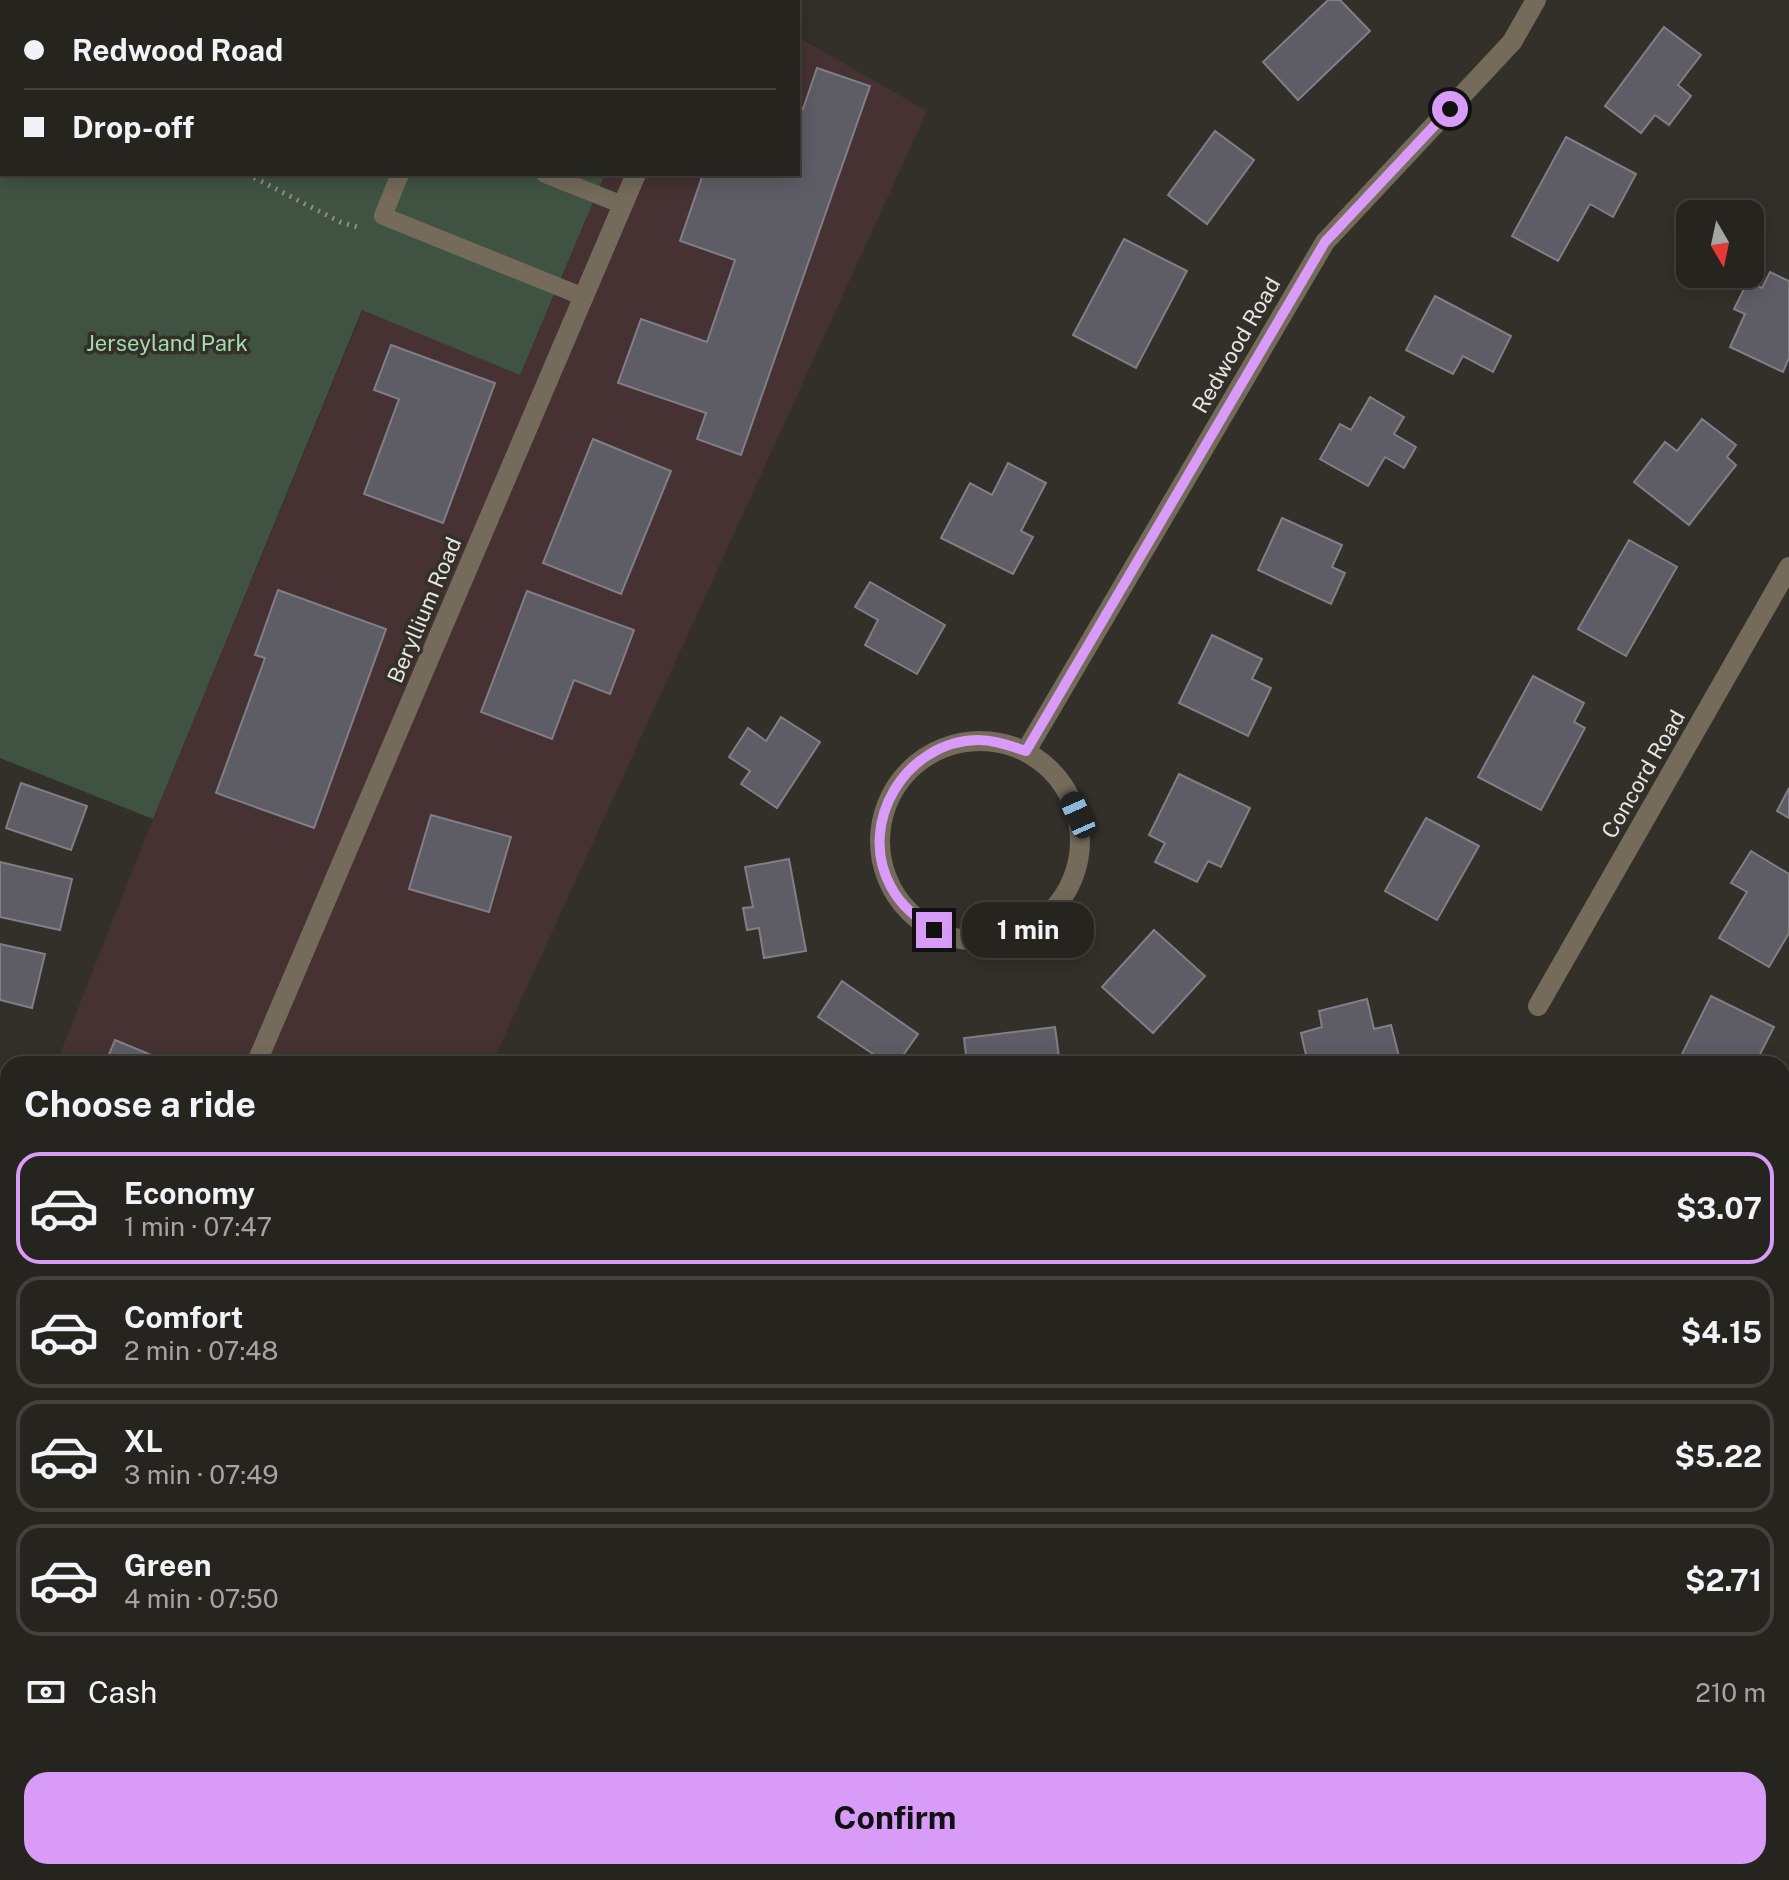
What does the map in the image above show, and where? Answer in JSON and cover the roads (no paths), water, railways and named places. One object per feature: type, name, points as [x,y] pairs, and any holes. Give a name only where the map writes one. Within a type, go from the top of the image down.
[{"type":"street","name":"Redwood Road","points":[[1026,751],[1325,242],[1512,42],[1536,0]]},
{"type":"street","name":"Beryllium Road","points":[[259,1056],[635,176]]},
{"type":"street","name":"Concord Road","points":[[1538,1006],[1789,567]]},
{"type":"street","points":[[975,740],[996,741],[1026,751],[1044,763],[1065,786],[1078,815],[1081,846],[1074,877],[1058,904],[1043,919],[1016,935],[996,940],[964,940],[934,930],[909,912],[890,887],[880,857],[879,835],[886,804],[917,762],[944,746],[975,740]]},
{"type":"lane","points":[[399,176],[383,216],[584,297]]},
{"type":"lane","points":[[550,176],[623,205]]},
{"type":"park label","name":"Jerseyland Park","points":[[167,343]]}]
